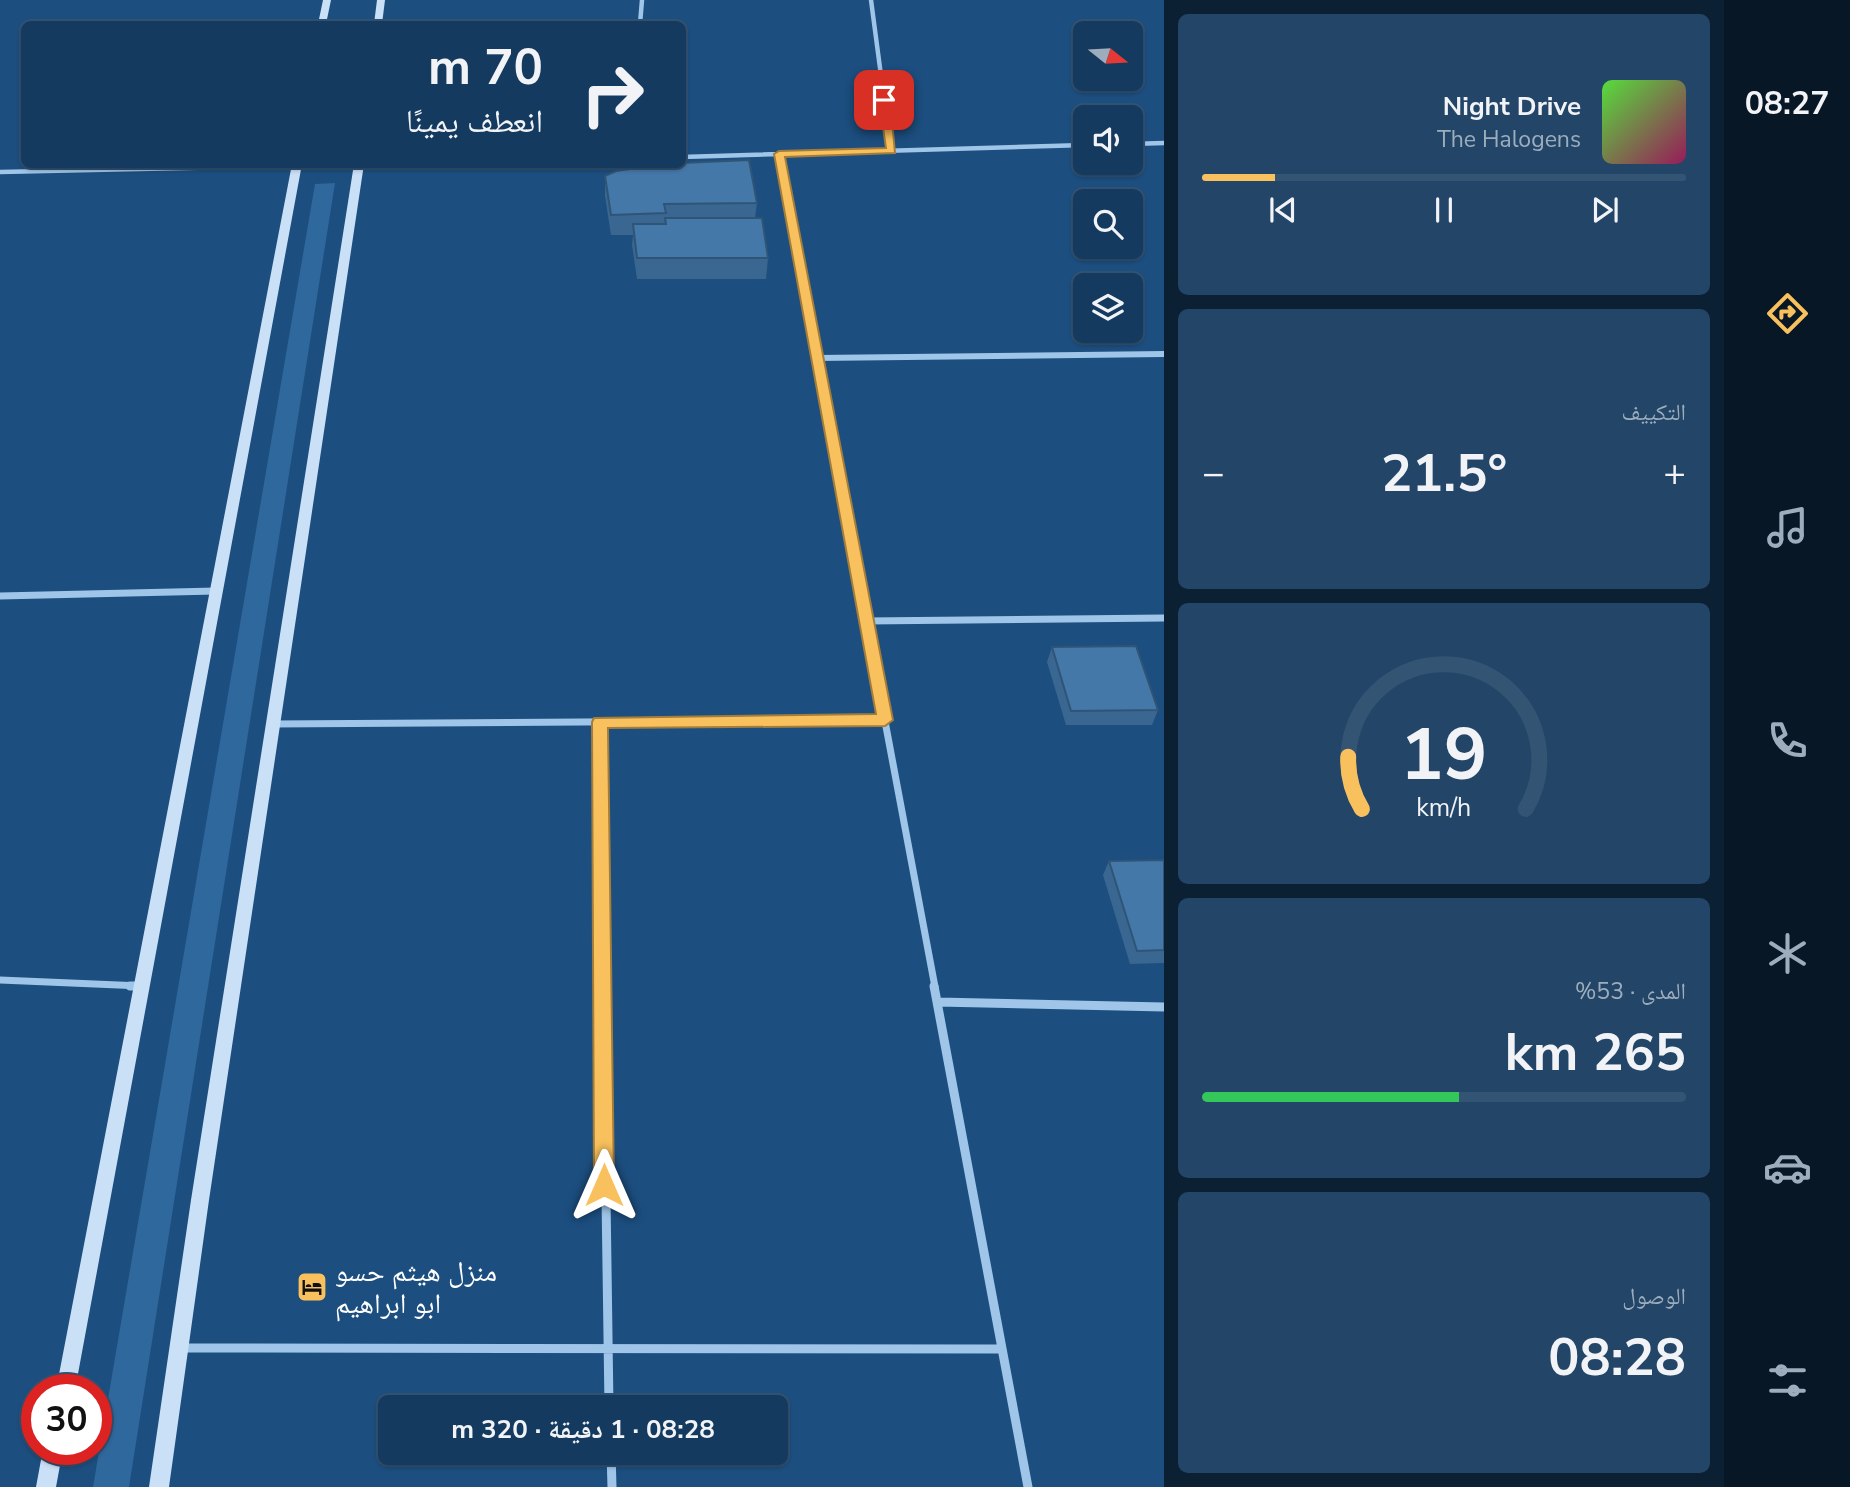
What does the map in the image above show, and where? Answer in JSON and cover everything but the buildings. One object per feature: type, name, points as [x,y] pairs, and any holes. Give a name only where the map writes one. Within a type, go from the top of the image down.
[{"type":"main road","points":[[323,21],[327,0]]},
{"type":"main road","points":[[378,21],[381,0]]},
{"type":"main road","points":[[68,1374],[296,168]]},
{"type":"main road","points":[[159,1487],[359,168]]},
{"type":"main road","points":[[46,1487],[50,1465]]},
{"type":"street","points":[[640,21],[642,0]]},
{"type":"street","points":[[871,0],[891,151]]},
{"type":"street","points":[[1143,144],[1164,143]]},
{"type":"street","points":[[686,157],[1073,145]]},
{"type":"street","points":[[779,154],[1028,1487]]},
{"type":"street","points":[[0,172],[170,168]]},
{"type":"street","points":[[817,358],[1164,354]]},
{"type":"street","points":[[0,596],[217,591]]},
{"type":"street","points":[[866,621],[1164,618]]},
{"type":"street","points":[[273,724],[885,720]]},
{"type":"street","points":[[600,722],[608,1395]]},
{"type":"street","points":[[0,980],[142,986]]},
{"type":"street","points":[[938,1002],[1164,1007]]},
{"type":"street","points":[[179,1348],[1002,1349]]},
{"type":"street","points":[[611,1465],[612,1487]]},
{"type":"shaded area","points":[[335,183],[129,1487],[93,1487],[97,1465],[112,1465],[112,1375],[315,184]]},
{"type":"place","name":"منزل هيثم حسو ابو ابراهيم","points":[[312,1287]]},
{"type":"route","points":[[604,1185],[600,722],[885,720],[779,154],[891,151],[884,100]]}]
